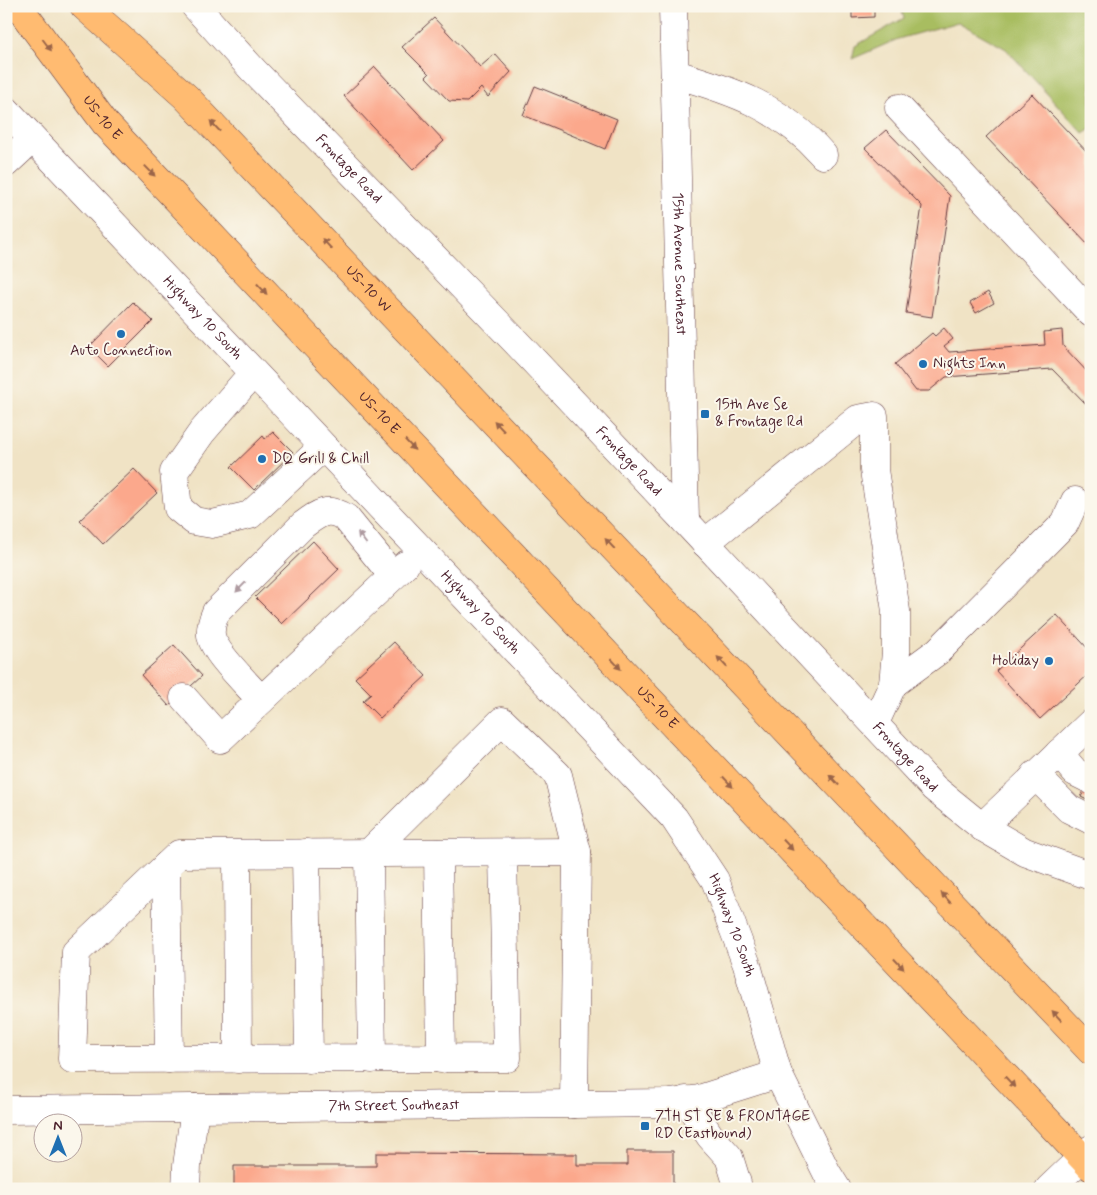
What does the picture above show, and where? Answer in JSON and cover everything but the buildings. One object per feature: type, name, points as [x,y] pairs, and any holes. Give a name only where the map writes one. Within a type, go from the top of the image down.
[{"type":"highway","name":"US-10 E","points":[[18,6],[105,123],[754,810],[1088,1158]]},
{"type":"highway","name":"US-10 W","points":[[84,6],[186,97],[1091,1051]]},
{"type":"street","name":"Frontage Road","points":[[195,6],[253,70],[516,342],[934,788],[982,827],[1025,852],[1091,876]]},
{"type":"street","name":"15th Avenue Southeast","points":[[673,6],[685,521]]},
{"type":"street","points":[[674,74],[718,87],[751,100],[806,136],[823,155]]},
{"type":"street","points":[[899,108],[1091,313]]},
{"type":"street","name":"Highway 10 South","points":[[6,110],[17,150],[253,373],[674,818],[714,880],[748,965],[778,1074],[827,1173],[837,1189]]},
{"type":"street","points":[[253,373],[202,432],[174,472],[178,508],[194,521],[212,524],[250,515],[323,446]]},
{"type":"street","points":[[705,543],[858,419],[874,416],[874,470],[896,611],[896,652],[892,684],[874,723]]},
{"type":"street","points":[[892,684],[945,644],[1065,523],[1075,501]]},
{"type":"street","points":[[261,700],[213,644],[210,634],[212,620],[216,612],[303,525],[319,513],[339,513],[346,518],[393,576]]},
{"type":"street","points":[[184,698],[220,739],[420,549]]},
{"type":"street","points":[[372,1059],[369,853],[502,721],[558,775],[577,852],[574,1104]]},
{"type":"street","points":[[982,827],[1035,775],[1089,728]]},
{"type":"street","points":[[1059,753],[1075,772],[1091,780]]},
{"type":"street","points":[[1035,775],[1069,809],[1091,820]]},
{"type":"street","points":[[503,852],[507,1058],[72,1060],[76,952],[179,854],[503,852],[577,852]]},
{"type":"street","points":[[306,853],[309,1059]]},
{"type":"street","points":[[438,853],[441,1059]]},
{"type":"street","points":[[238,854],[238,1059]]},
{"type":"street","points":[[166,866],[169,1060]]},
{"type":"street","name":"7th Street Southeast","points":[[6,1110],[670,1103],[699,1098],[778,1074]]},
{"type":"street","points":[[686,1100],[710,1136],[729,1157],[737,1183],[736,1189]]},
{"type":"street","points":[[186,1189],[187,1166],[195,1108]]},
{"type":"street","points":[[1049,1189],[1088,1158]]},
{"type":"green space","points":[[900,6],[1091,6],[1091,128],[1083,133],[1006,49],[958,22],[898,39],[852,59],[855,46],[904,18]]},
{"type":"place","name":"Auto Connection","points":[[121,334]]},
{"type":"place","name":"Nights Inn","points":[[923,364]]},
{"type":"place","name":"15th Ave Se & Frontage Rd","points":[[705,414]]},
{"type":"place","name":"DQ Grill & Chill","points":[[262,459]]},
{"type":"place","name":"Holiday","points":[[1049,661]]},
{"type":"place","name":"7TH ST SE & FRONTAGE RD (Eastbound)","points":[[645,1126]]}]
